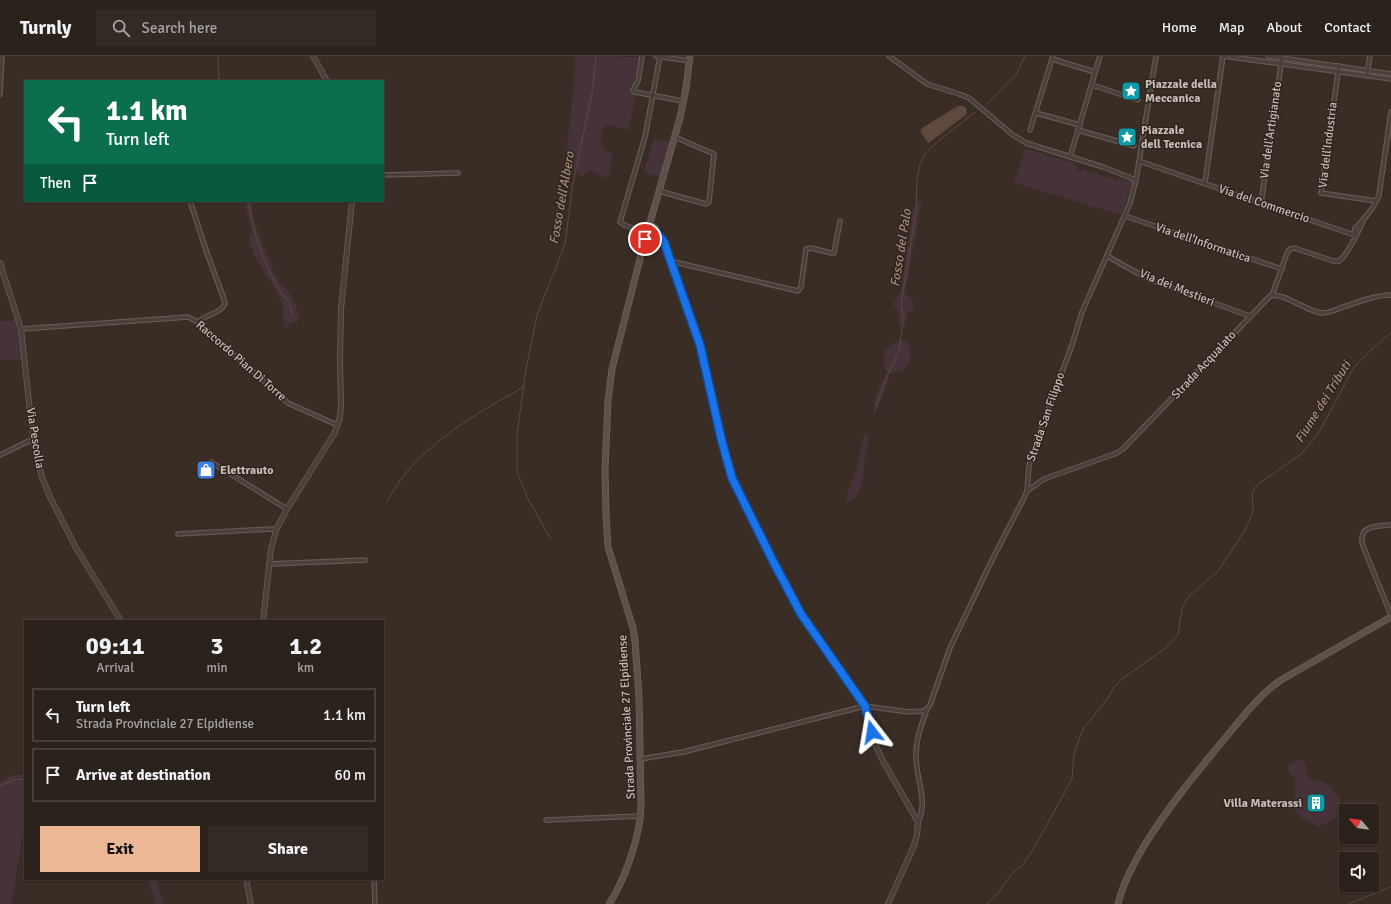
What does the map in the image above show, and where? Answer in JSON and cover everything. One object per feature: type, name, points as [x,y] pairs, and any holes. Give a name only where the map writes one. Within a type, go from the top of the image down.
[{"type":"main road","name":"Strada Provinciale 27 Elpidiense","points":[[650,233],[653,213],[675,137],[690,59]]},
{"type":"main road","name":"Strada Provinciale 27 Elpidiense","points":[[609,904],[622,880],[636,841],[641,816],[635,641],[633,628],[608,548],[605,470],[608,403],[612,369],[645,242],[652,226],[655,227],[653,213]]},
{"type":"main road","points":[[1118,904],[1132,867],[1157,825],[1194,776],[1257,701],[1281,680],[1391,616]]},
{"type":"street","points":[[0,94],[2,56]]},
{"type":"street","points":[[313,56],[326,80]]},
{"type":"street","points":[[642,56],[638,81],[633,90],[683,101]]},
{"type":"street","points":[[690,59],[658,56],[653,95],[645,137],[620,220],[624,225],[650,233],[664,242],[700,345],[722,442],[732,478],[771,558],[801,614],[865,706],[876,746],[918,822],[917,835],[913,848],[888,904]]},
{"type":"street","points":[[889,56],[928,84],[969,98],[1013,135],[1020,139],[1034,146],[1110,169],[1136,180]]},
{"type":"street","points":[[1070,156],[1100,56]]},
{"type":"street","name":"Strada San Filippo","points":[[918,822],[923,807],[916,761],[916,749],[919,733],[944,663],[958,631],[993,558],[1019,510],[1026,490],[1029,466],[1033,451],[1072,345],[1082,312],[1125,216],[1136,180],[1156,56]]},
{"type":"street","points":[[1205,184],[1223,56],[1252,58],[1281,64],[1391,79]]},
{"type":"street","points":[[1268,56],[1391,74]]},
{"type":"street","points":[[1310,68],[1311,56]]},
{"type":"street","points":[[1367,76],[1370,56]]},
{"type":"street","points":[[1030,130],[1052,58],[1096,72]]},
{"type":"street","name":"Via dell'Artigianato","points":[[1261,203],[1282,58]]},
{"type":"street","name":"Via dell'Industria","points":[[1339,66],[1321,193],[1376,201]]},
{"type":"street","points":[[1092,85],[1138,100]]},
{"type":"street","points":[[1391,112],[1379,195],[1365,217],[1344,257],[1339,261],[1333,260],[1293,248],[1288,253],[1273,295],[1321,313],[1330,312],[1373,297],[1391,295]]},
{"type":"street","points":[[1036,113],[1134,146]]},
{"type":"street","points":[[659,191],[706,204],[709,202],[715,155],[675,137]]},
{"type":"street","name":"Via del Commercio","points":[[1139,161],[1355,235]]},
{"type":"street","points":[[384,175],[458,173]]},
{"type":"street","points":[[190,202],[225,302],[223,308],[219,312],[209,314],[198,322]]},
{"type":"street","points":[[263,620],[269,564],[276,530],[287,509],[334,434],[341,413],[341,308],[352,202]]},
{"type":"street","name":"Via dell'Informatica","points":[[1125,216],[1282,269]]},
{"type":"street","points":[[1346,232],[1355,228],[1365,217]]},
{"type":"street","points":[[670,261],[798,291],[801,287],[805,250],[809,248],[834,253],[840,220]]},
{"type":"street","points":[[1355,228],[1355,235]]},
{"type":"street","name":"Via dei Mestieri","points":[[1107,256],[1150,280],[1250,316]]},
{"type":"street","name":"Via Pescolla","points":[[0,263],[21,329],[33,439],[42,477],[52,502],[75,546],[120,620]]},
{"type":"street","name":"Strada Acqualato","points":[[1026,490],[1044,479],[1120,452],[1267,298],[1273,295]]},
{"type":"street","name":"Raccordo Pian Di Torre","points":[[21,329],[188,317],[198,322],[288,403],[338,425]]},
{"type":"street","points":[[0,455],[33,439]]},
{"type":"street","points":[[211,462],[287,509]]},
{"type":"street","points":[[1391,525],[1367,529],[1362,534],[1361,542],[1391,616]]},
{"type":"street","points":[[178,534],[276,530]]},
{"type":"street","points":[[269,564],[366,560]]},
{"type":"street","points":[[640,759],[683,752],[865,706],[909,712],[927,709]]},
{"type":"street","points":[[546,820],[641,816]]},
{"type":"street","points":[[246,880],[252,904]]},
{"type":"street","points":[[374,880],[375,904]]},
{"type":"shaded area","points":[[575,56],[641,57],[639,58],[634,81],[636,81],[632,91],[636,94],[629,130],[606,124],[602,133],[602,148],[613,154],[610,165],[610,175],[606,175],[604,179],[592,170],[587,171],[583,177],[574,170],[566,155],[574,84]]},
{"type":"shaded area","points":[[958,106],[963,106],[966,108],[967,114],[928,143],[920,131],[922,128]]},
{"type":"shaded area","points":[[654,138],[671,143],[661,177],[644,172]]},
{"type":"shaded area","points":[[1025,149],[1077,164],[1077,172],[1080,172],[1082,169],[1116,180],[1119,178],[1128,181],[1130,179],[1133,182],[1121,215],[1014,183]]},
{"type":"shaded area","points":[[918,201],[922,201],[905,294],[912,300],[913,310],[908,312],[905,327],[900,325],[897,318],[901,316],[893,304],[901,291],[912,213]]},
{"type":"shaded area","points":[[244,202],[253,202],[254,221],[271,260],[273,271],[290,294],[296,307],[299,321],[289,324],[290,327],[287,329],[283,320],[282,303],[253,253],[248,240],[252,233]]},
{"type":"shaded area","points":[[16,319],[22,359],[0,361],[0,322]]},
{"type":"shaded area","points":[[900,340],[909,341],[911,353],[910,360],[903,371],[889,373],[888,384],[874,416],[875,399],[887,372],[883,363],[884,353],[889,346]]},
{"type":"shaded area","points":[[864,435],[869,436],[869,439],[862,482],[858,494],[848,502],[846,498],[857,469]]},
{"type":"shaded area","points":[[1298,759],[1306,763],[1308,777],[1326,783],[1340,798],[1339,817],[1318,827],[1302,818],[1294,809],[1295,778],[1290,774],[1287,765]]},
{"type":"shaded area","points":[[11,775],[24,775],[24,830],[12,904],[0,904],[0,783]]},
{"type":"shaded area","points":[[147,880],[155,880],[164,904],[156,904]]},
{"type":"waterway","points":[[218,56],[219,80]]},
{"type":"waterway","name":"Fosso dell'Albero","points":[[551,539],[529,501],[517,472],[517,434],[526,369],[537,315],[565,244],[573,183],[592,93],[596,56]]},
{"type":"waterway","name":"Fosso del Palo","points":[[987,104],[1017,73],[1025,56]]},
{"type":"waterway","name":"Fosso del Palo","points":[[876,406],[887,376],[899,351],[903,320],[901,304],[916,211],[917,179],[920,165],[924,155],[936,143],[975,112]]},
{"type":"waterway","points":[[248,202],[256,237],[262,254],[277,287],[289,303],[293,316]]},
{"type":"waterway","name":"Fiume dei Tributi","points":[[987,904],[998,893],[1013,872],[1022,866],[1034,848],[1072,779],[1074,754],[1083,729],[1108,698],[1114,687],[1123,678],[1166,648],[1178,635],[1182,608],[1188,597],[1217,572],[1245,530],[1253,512],[1252,492],[1258,484],[1300,455],[1323,425],[1354,367],[1391,333]]},
{"type":"waterway","name":"Fosso dell'Albero","points":[[387,501],[407,472],[435,444],[479,413],[524,387]]},
{"type":"waterway","points":[[0,786],[16,779],[24,780]]},
{"type":"waterway","points":[[1348,904],[1391,887]]},
{"type":"place","name":"Piazzale della Meccanica","points":[[1131,91]]},
{"type":"place","name":"Piazzale dell Tecnica","points":[[1127,137]]},
{"type":"place","name":"Elettrauto","points":[[206,470]]},
{"type":"place","name":"Villa Materassi","points":[[1316,803]]},
{"type":"route","points":[[645,239],[646,235],[652,238],[657,233],[664,242],[700,345],[725,456],[740,496],[801,614],[860,697],[868,714],[872,732]]}]
